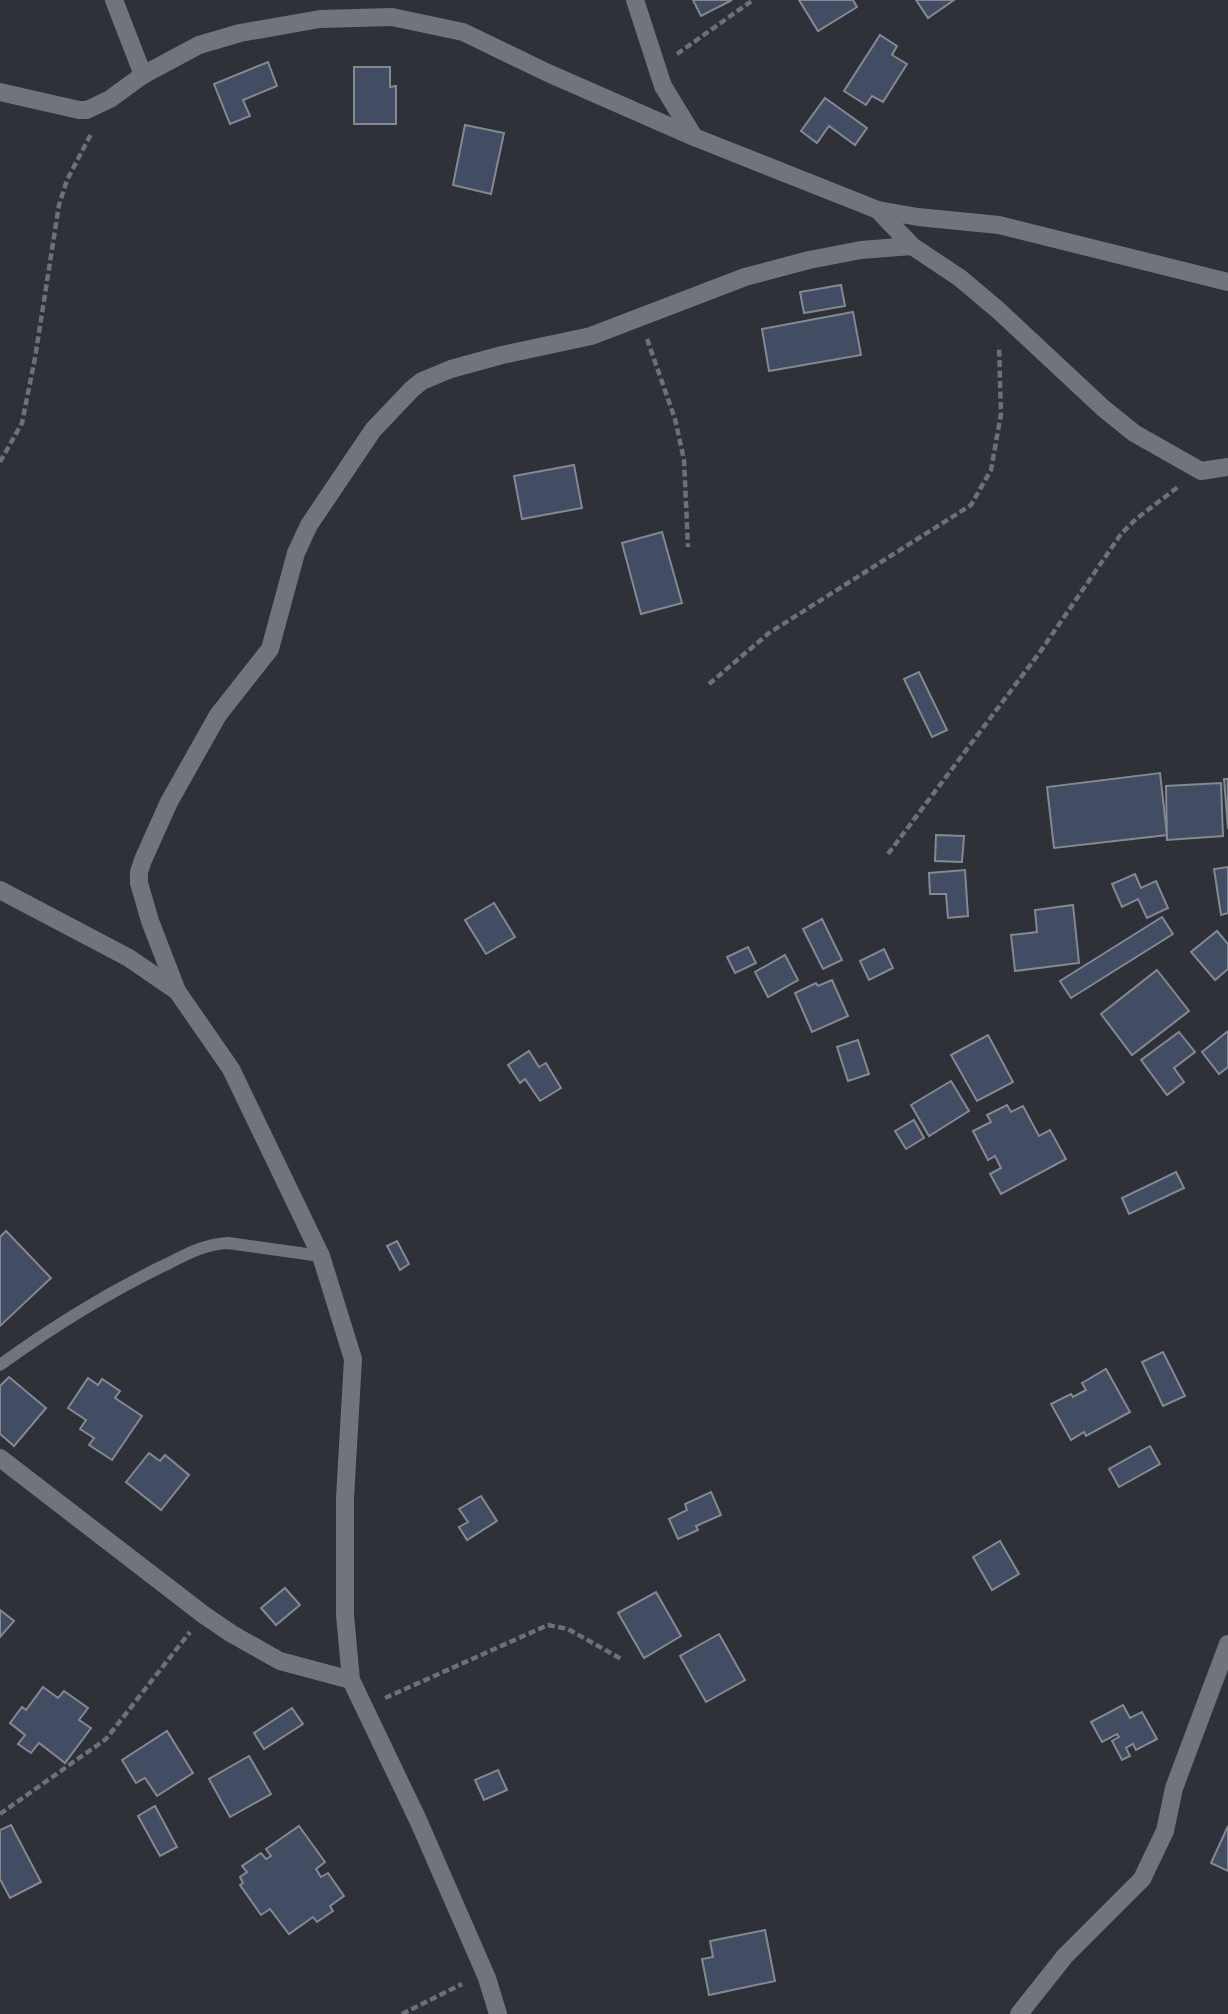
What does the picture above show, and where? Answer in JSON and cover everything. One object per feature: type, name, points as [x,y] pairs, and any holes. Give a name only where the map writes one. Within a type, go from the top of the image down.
[{"type":"street","points":[[114,0],[143,75]]},
{"type":"street","points":[[635,0],[656,69],[672,104],[694,137]]},
{"type":"street","points":[[0,92],[87,110],[110,99],[143,75],[199,45],[240,33],[320,19],[392,17],[463,32],[548,73],[694,137],[878,210],[999,225],[1228,282]]},
{"type":"street","points":[[878,210],[912,246],[960,278],[998,310],[1103,408],[1134,433],[1201,471],[1228,467]]},
{"type":"street","points":[[498,2014],[487,1978],[418,1820],[351,1680],[345,1615],[345,1498],[353,1359],[321,1256],[231,1069],[177,991],[150,921],[139,883],[139,872],[169,802],[218,715],[270,649],[296,553],[309,525],[373,430],[412,389],[435,375],[502,355],[591,336],[745,277],[861,250],[912,246]]},
{"type":"street","points":[[0,890],[129,958],[177,991]]},
{"type":"street","points":[[0,1458],[232,1634],[281,1661],[351,1680]]},
{"type":"street","points":[[1019,2014],[1065,1956],[1142,1879],[1166,1831],[1174,1788],[1228,1644]]},
{"type":"lane","points":[[0,1365],[31,1343],[139,1278],[214,1244],[228,1243],[321,1256]]},
{"type":"path","points":[[656,69],[753,0]]},
{"type":"path","points":[[0,462],[22,423],[63,192],[110,99]]},
{"type":"path","points":[[709,684],[769,633],[971,505],[992,470],[1001,414],[998,310]]},
{"type":"path","points":[[640,318],[675,419],[684,460],[688,547]]},
{"type":"path","points":[[888,853],[1040,652],[1121,534],[1145,511],[1201,471]]},
{"type":"path","points":[[0,1814],[106,1739],[204,1615]]},
{"type":"path","points":[[365,1707],[548,1625],[568,1629],[624,1660]]},
{"type":"path","points":[[402,2014],[461,1984],[487,1978]]},
{"type":"building","points":[[693,0],[732,0],[701,16]]},
{"type":"building","points":[[799,0],[853,0],[857,7],[818,31]]},
{"type":"building","points":[[916,0],[954,0],[928,18]]},
{"type":"building","points":[[880,35],[897,46],[892,55],[907,64],[883,102],[872,96],[866,105],[844,91]]},
{"type":"building","points":[[268,62],[277,86],[243,100],[250,116],[230,124],[214,84]]},
{"type":"building","points":[[354,67],[390,67],[390,87],[396,86],[396,124],[354,124]]},
{"type":"building","points":[[825,98],[867,128],[855,145],[829,126],[817,143],[801,131]]},
{"type":"building","points":[[465,125],[504,133],[491,194],[453,185]]},
{"type":"building","points":[[841,285],[845,306],[804,313],[800,292]]},
{"type":"building","points":[[853,312],[861,355],[769,371],[762,329]]},
{"type":"building","points":[[574,465],[582,508],[522,519],[514,476]]},
{"type":"building","points":[[662,532],[682,603],[641,614],[622,543]]},
{"type":"building","points":[[919,672],[947,730],[932,737],[904,679]]},
{"type":"building","points":[[1160,773],[1167,835],[1054,848],[1047,787]]},
{"type":"building","points":[[1224,779],[1228,779],[1228,829]]},
{"type":"building","points":[[1221,783],[1223,836],[1167,840],[1166,786]]},
{"type":"building","points":[[936,835],[964,836],[962,862],[935,861]]},
{"type":"building","points":[[1228,867],[1228,913],[1221,915],[1214,869]]},
{"type":"building","points":[[965,870],[968,916],[948,918],[946,894],[930,894],[929,873]]},
{"type":"building","points":[[1135,874],[1141,888],[1156,881],[1168,908],[1147,918],[1138,899],[1122,907],[1112,884]]},
{"type":"building","points":[[494,903],[515,937],[486,954],[465,920]]},
{"type":"building","points":[[1073,905],[1079,963],[1015,971],[1011,935],[1037,932],[1035,910]]},
{"type":"building","points":[[1162,917],[1173,934],[1071,998],[1060,981]]},
{"type":"building","points":[[822,919],[842,960],[823,969],[803,929]]},
{"type":"building","points":[[1217,931],[1228,944],[1228,969],[1215,980],[1191,952]]},
{"type":"building","points":[[748,947],[756,963],[735,973],[727,957]]},
{"type":"building","points":[[884,949],[893,968],[869,980],[860,961]]},
{"type":"building","points":[[785,955],[798,980],[768,997],[755,972]]},
{"type":"building","points":[[1157,970],[1189,1011],[1132,1055],[1101,1014]]},
{"type":"building","points":[[832,980],[848,1016],[812,1032],[795,993],[816,983],[818,986]]},
{"type":"building","points":[[1228,1031],[1228,1067],[1219,1074],[1202,1052]]},
{"type":"building","points":[[1179,1032],[1195,1052],[1174,1068],[1184,1082],[1167,1095],[1141,1060]]},
{"type":"building","points":[[988,1035],[1013,1082],[977,1101],[951,1055]]},
{"type":"building","points":[[858,1040],[869,1074],[848,1081],[837,1047]]},
{"type":"building","points":[[529,1051],[539,1067],[546,1063],[561,1088],[540,1101],[525,1079],[520,1083],[508,1065]]},
{"type":"building","points":[[951,1081],[969,1111],[929,1136],[911,1105]]},
{"type":"building","points":[[1007,1105],[1011,1112],[1023,1106],[1039,1136],[1050,1130],[1066,1159],[1001,1194],[990,1174],[1001,1168],[995,1156],[988,1160],[973,1131],[991,1122],[987,1115]]},
{"type":"building","points":[[914,1120],[924,1138],[906,1149],[895,1131]]},
{"type":"building","points":[[1176,1172],[1184,1188],[1129,1214],[1122,1198]]},
{"type":"building","points":[[6,1231],[51,1278],[0,1326],[0,1237]]},
{"type":"building","points":[[397,1241],[409,1264],[400,1270],[387,1246]]},
{"type":"building","points":[[1163,1352],[1185,1396],[1163,1406],[1142,1362]]},
{"type":"building","points":[[1106,1369],[1130,1412],[1086,1436],[1084,1432],[1071,1440],[1051,1404],[1086,1390],[1082,1383]]},
{"type":"building","points":[[9,1377],[46,1408],[14,1446],[0,1434],[0,1386]]},
{"type":"building","points":[[88,1378],[98,1385],[102,1379],[120,1391],[115,1398],[142,1416],[112,1460],[89,1445],[94,1438],[80,1429],[86,1420],[68,1408]]},
{"type":"building","points":[[1150,1446],[1160,1464],[1119,1487],[1109,1469]]},
{"type":"building","points":[[149,1453],[160,1461],[165,1455],[189,1475],[161,1510],[126,1482]]},
{"type":"building","points":[[711,1492],[721,1515],[696,1526],[698,1530],[678,1539],[669,1519],[687,1510],[685,1504]]},
{"type":"building","points":[[481,1496],[497,1521],[467,1540],[459,1527],[468,1522],[459,1509]]},
{"type":"building","points":[[1000,1541],[1019,1574],[992,1590],[973,1557]]},
{"type":"building","points":[[285,1588],[300,1605],[276,1625],[261,1608]]},
{"type":"building","points":[[656,1592],[681,1636],[644,1658],[618,1613]]},
{"type":"building","points":[[0,1610],[14,1621],[0,1637]]},
{"type":"building","points":[[719,1634],[745,1680],[706,1702],[680,1656]]},
{"type":"building","points":[[43,1687],[58,1698],[64,1691],[88,1708],[79,1720],[91,1728],[65,1763],[39,1743],[31,1753],[18,1744],[25,1735],[10,1723],[22,1707],[26,1710]]},
{"type":"building","points":[[1123,1705],[1130,1718],[1142,1712],[1157,1739],[1136,1750],[1133,1744],[1126,1748],[1130,1756],[1122,1760],[1112,1741],[1119,1737],[1117,1734],[1102,1742],[1091,1722]]},
{"type":"building","points":[[292,1708],[303,1724],[264,1749],[254,1733]]},
{"type":"building","points":[[167,1731],[193,1773],[157,1796],[145,1778],[136,1783],[122,1760]]},
{"type":"building","points":[[249,1756],[271,1794],[230,1817],[209,1779]]},
{"type":"building","points":[[498,1770],[507,1790],[484,1800],[475,1780]]},
{"type":"building","points":[[155,1806],[177,1847],[160,1856],[138,1816]]},
{"type":"building","points":[[11,1825],[41,1882],[10,1898],[0,1879],[0,1830]]},
{"type":"building","points":[[299,1826],[325,1862],[316,1869],[321,1877],[328,1873],[344,1896],[330,1906],[333,1911],[317,1922],[313,1917],[289,1934],[270,1909],[261,1915],[240,1885],[243,1883],[240,1877],[247,1872],[242,1866],[261,1853],[266,1859],[271,1856],[266,1849]]},
{"type":"building","points":[[1228,1826],[1228,1871],[1211,1863]]},
{"type":"building","points":[[765,1930],[775,1981],[709,1995],[702,1959],[713,1957],[710,1941]]}]
